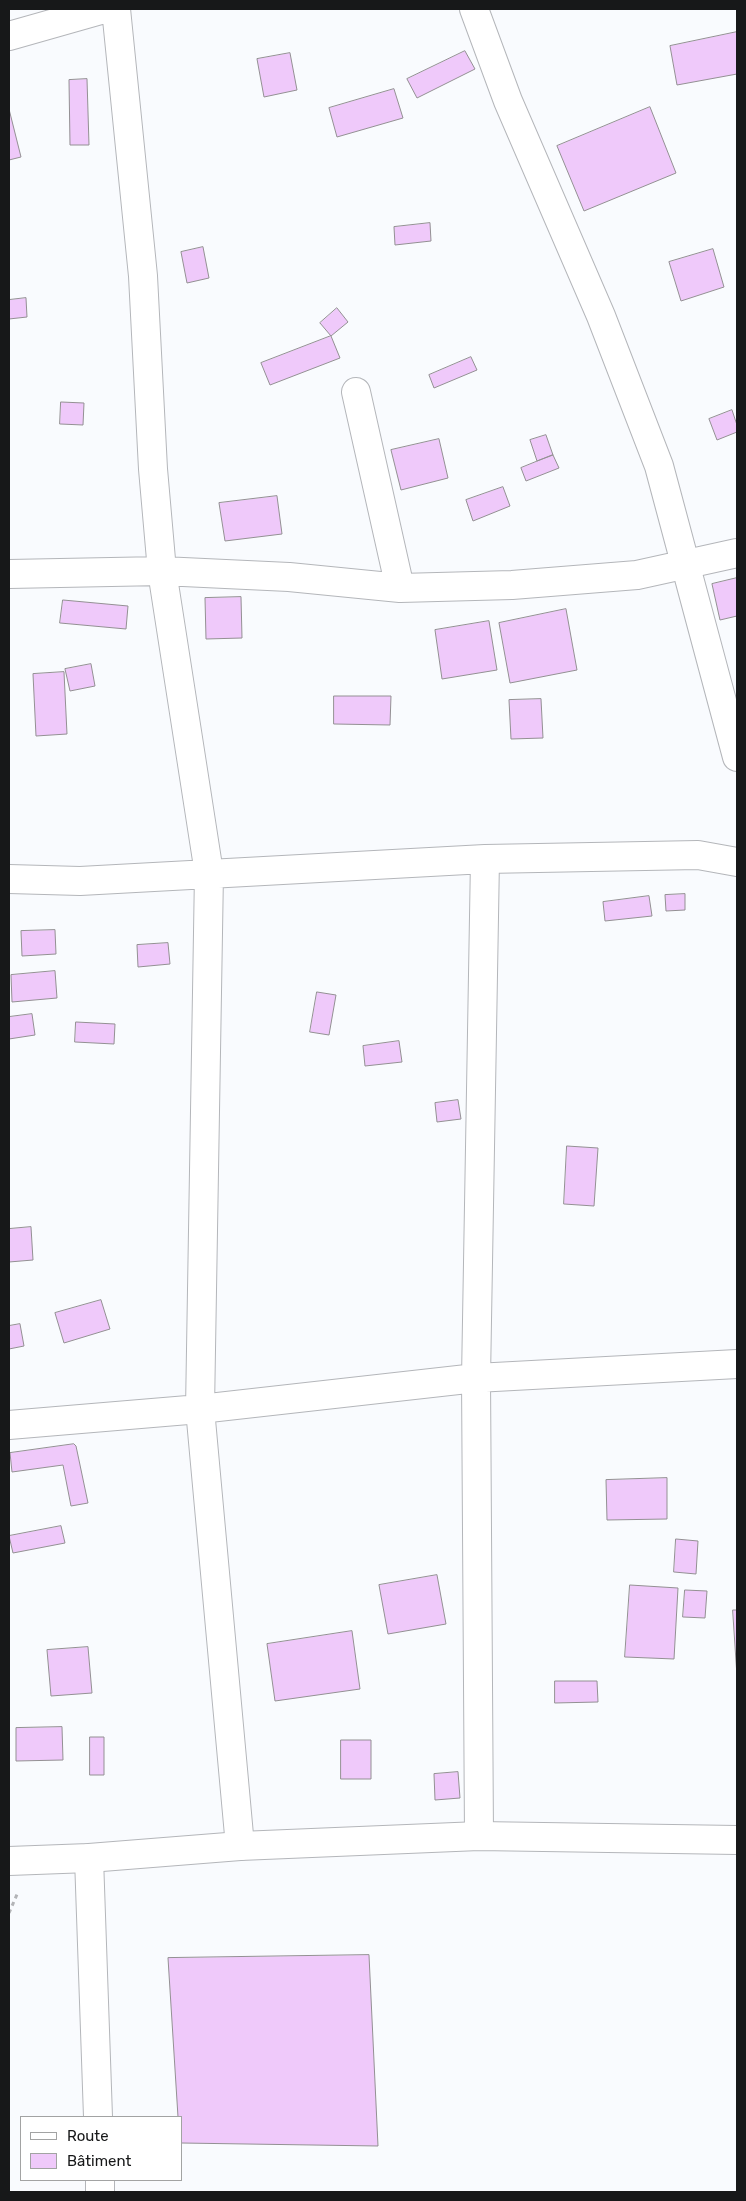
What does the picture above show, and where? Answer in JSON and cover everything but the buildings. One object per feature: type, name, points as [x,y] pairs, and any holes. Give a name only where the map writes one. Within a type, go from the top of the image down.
[{"type":"street","points":[[9,36],[104,9]]},
{"type":"street","points":[[116,9],[143,276],[162,571],[209,873],[200,1409],[240,1846]]},
{"type":"street","points":[[474,9],[508,101],[600,316],[659,466],[737,757]]},
{"type":"street","points":[[356,392],[400,588]]},
{"type":"street","points":[[9,574],[162,571],[290,577],[400,588],[512,586],[637,575],[685,566],[737,553]]},
{"type":"street","points":[[9,879],[80,881],[485,859],[698,855],[737,862]]},
{"type":"street","points":[[479,1836],[476,1378],[485,859]]},
{"type":"street","points":[[9,1424],[200,1409],[476,1378],[737,1364]]},
{"type":"street","points":[[9,1861],[90,1858],[240,1846],[479,1836],[737,1840]]},
{"type":"street","points":[[90,1858],[98,2116]]}]
